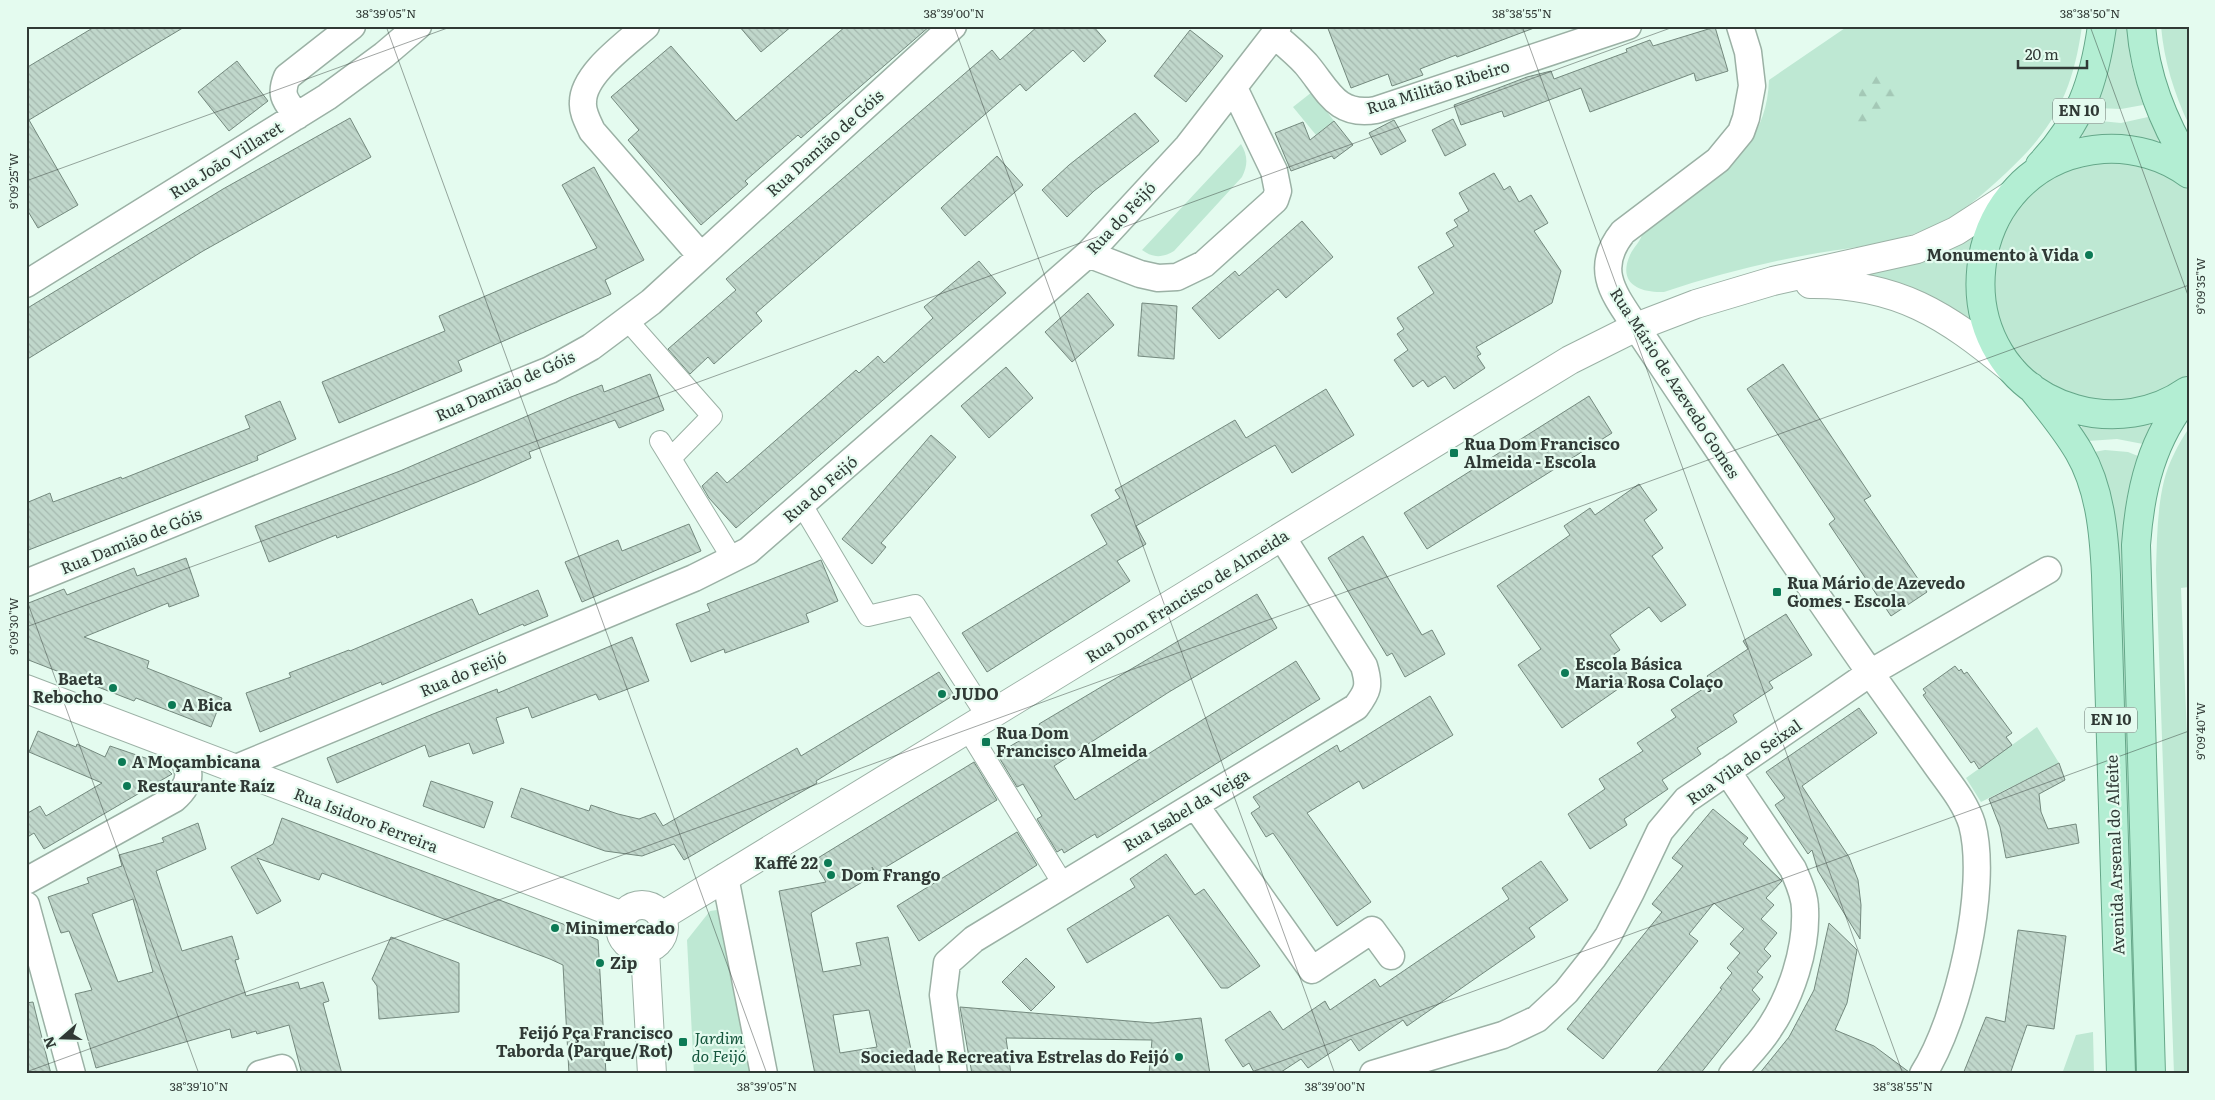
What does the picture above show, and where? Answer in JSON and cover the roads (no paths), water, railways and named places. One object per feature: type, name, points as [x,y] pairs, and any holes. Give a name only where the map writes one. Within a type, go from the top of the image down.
[{"type":"main road","name":"EN 10","points":[[2018,189],[2057,147],[2081,108],[2094,72],[2102,26]]},
{"type":"main road","points":[[2141,26],[2147,65],[2158,106],[2189,165]]},
{"type":"main road","points":[[2018,189],[2057,161],[2093,150],[2112,149],[2149,154],[2166,160],[2189,174]]},
{"type":"main road","name":"Rua Dom Francisco de Almeida","points":[[662,916],[1570,360],[1636,327],[1722,296],[1791,277],[1917,249],[1956,231],[2018,189]]},
{"type":"main road","name":"Avenida Arsenal do Alfeite","points":[[2018,189],[1998,214],[1988,233],[1982,253],[1980,296],[1991,337],[2002,356],[2057,419],[2080,453],[2097,502],[2103,537],[2106,574],[2121,1074]]},
{"type":"main road","name":"Rua Dom Francisco de Almeida","points":[[1722,296],[1800,284],[1847,285],[1870,288],[1918,304],[1941,316],[1971,337],[2023,379]]},
{"type":"main road","points":[[2023,379],[2065,406],[2104,414],[2143,411],[2162,405],[2189,390]]},
{"type":"main road","name":"Avenida Arsenal do Alfeite","points":[[2151,1074],[2136,545],[2144,484],[2153,454],[2175,410],[2189,394]]},
{"type":"main road","name":"Rua Isidoro Ferreira","points":[[26,689],[623,916]]},
{"type":"main road","points":[[642,904],[657,910],[662,916],[665,924],[664,933],[654,947],[645,950],[629,946],[620,932],[623,916],[634,906],[642,904]]},
{"type":"main road","points":[[645,950],[652,1074]]},
{"type":"street","points":[[297,116],[284,98],[284,86],[287,77],[352,26]]},
{"type":"street","name":"Rua João Villaret","points":[[26,284],[297,116],[384,55],[418,26]]},
{"type":"street","points":[[646,26],[596,72],[586,87],[582,102],[592,131],[701,256]]},
{"type":"street","name":"Rua Damião de Góis","points":[[26,583],[550,370],[591,347],[628,321],[953,26]]},
{"type":"street","name":"Rua Militão Ribeiro","points":[[1276,31],[1332,98],[1341,106],[1363,112],[1385,107],[1628,26]]},
{"type":"street","name":"Rua Mário de Azevedo Gomes","points":[[1740,26],[1748,52],[1752,86],[1746,118],[1741,132],[1718,160],[1623,232],[1617,239],[1609,256],[1608,272],[1612,291],[1870,673],[1957,795],[1971,821],[1978,860],[1970,930],[1959,990],[1939,1047],[1923,1074]]},
{"type":"street","name":"Rua do Feijó","points":[[234,769],[694,578],[748,550],[802,505],[1088,254],[1188,146],[1276,31]]},
{"type":"street","points":[[1088,254],[1140,274],[1158,278],[1177,277],[1204,264],[1275,200],[1278,191],[1274,171],[1234,88]]},
{"type":"street","points":[[628,321],[712,416],[671,458]]},
{"type":"street","points":[[660,441],[732,558]]},
{"type":"street","points":[[802,505],[868,616],[915,605],[1063,884]]},
{"type":"street","name":"Rua Isabel da Veiga","points":[[954,1074],[943,995],[947,963],[974,939],[1356,707],[1366,693],[1368,679],[1364,666],[1282,537]]},
{"type":"street","name":"Rua Vila do Seixal","points":[[1373,1074],[1503,1035],[1537,1019],[1566,992],[1608,936],[1660,831],[1686,800],[1870,673],[2048,570]]},
{"type":"street","points":[[26,881],[174,799],[184,791],[188,782],[189,771],[185,760],[174,746]]},
{"type":"street","points":[[1727,771],[1793,869],[1800,885],[1805,908],[1804,933],[1794,978],[1784,1005],[1768,1031],[1732,1074]]},
{"type":"street","points":[[1195,805],[1312,970],[1372,930],[1391,956]]},
{"type":"street","points":[[725,878],[764,1074]]},
{"type":"street","points":[[26,905],[72,1074]]},
{"type":"street","points":[[260,1074],[282,1068],[284,1074]]},
{"type":"place","name":"Monumento à Vida","points":[[2089,255]]},
{"type":"place","name":"Rua Dom Francisco Almeida - Escola","points":[[1454,453]]},
{"type":"place","name":"Rua Mário de Azevedo Gomes - Escola","points":[[1777,592]]},
{"type":"place","name":"Escola Básica Maria Rosa Colaço","points":[[1565,673]]},
{"type":"place","name":"Baeta Rebocho","points":[[113,688]]},
{"type":"place","name":"JUDO","points":[[942,694]]},
{"type":"place","name":"A Bica","points":[[172,705]]},
{"type":"place","name":"Rua Dom Francisco Almeida","points":[[986,742]]},
{"type":"place","name":"A Moçambicana","points":[[122,762]]},
{"type":"place","name":"Restaurante Raíz","points":[[127,786]]},
{"type":"place","name":"Kaffé 22","points":[[828,863]]},
{"type":"place","name":"Dom Frango","points":[[831,875]]},
{"type":"place","name":"Minimercado","points":[[555,928]]},
{"type":"place","name":"Zip","points":[[600,963]]},
{"type":"place","name":"Feijó Pça Francisco Taborda (Parque/Rot)","points":[[683,1042]]},
{"type":"place","name":"Sociedade Recreativa Estrelas do Feijó","points":[[1179,1057]]},
{"type":"park label","name":"Jardim do Feijó","points":[[719,1047]]}]
